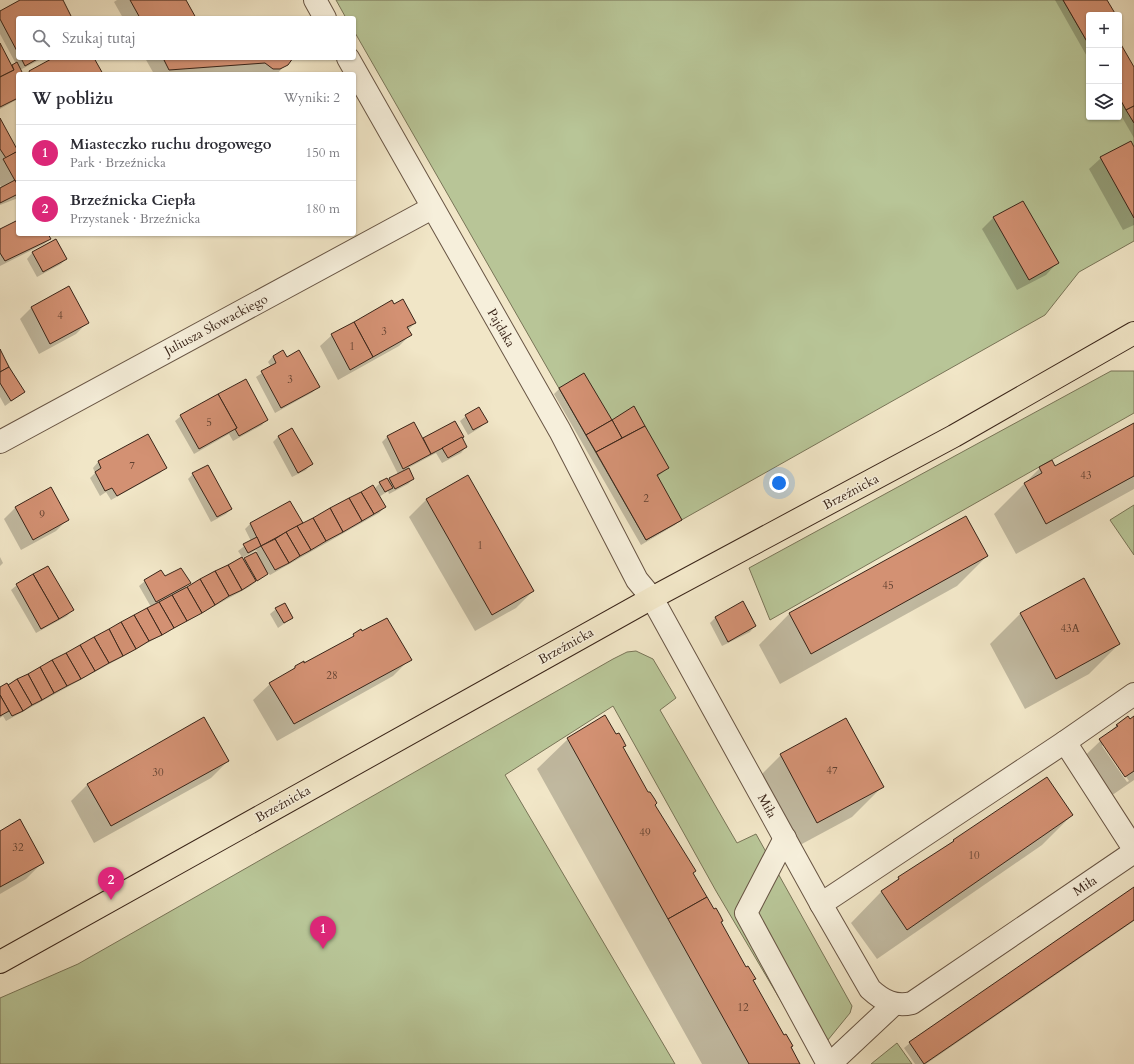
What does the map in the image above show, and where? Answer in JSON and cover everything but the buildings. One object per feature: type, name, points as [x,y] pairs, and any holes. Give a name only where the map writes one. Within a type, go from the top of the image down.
[{"type":"main road","name":"Brzeźnicka","points":[[0,962],[652,598],[954,436],[1134,333]]},
{"type":"street","points":[[315,0],[324,16]]},
{"type":"street","name":"Pajdaka","points":[[349,60],[356,72]]},
{"type":"street","name":"Pajdaka","points":[[356,72],[560,431],[637,580],[652,598]]},
{"type":"street","name":"Juliusza Słowackiego","points":[[0,442],[432,208]]},
{"type":"street","name":"Miła","points":[[652,598],[821,904],[870,989],[879,997],[893,1005],[912,1003],[1134,852]]},
{"type":"street","points":[[821,904],[1065,742],[1134,694]]},
{"type":"street","points":[[1065,742],[1134,848]]},
{"type":"street","points":[[785,838],[746,913],[829,1064],[893,1005]]},
{"type":"green space","points":[[336,0],[1063,0],[1086,40],[1086,120],[1122,120],[1122,102],[1134,123],[1134,241],[1079,272],[1045,315],[646,540],[356,34],[356,16],[345,16]]},
{"type":"green space","points":[[1111,371],[1134,371],[1134,413],[770,620],[749,568]]},
{"type":"green space","points":[[1134,505],[1134,555],[1110,520]]},
{"type":"green space","points":[[636,651],[653,659],[676,698],[660,710],[737,843],[756,834],[852,1006],[850,1013],[814,1057],[716,891],[613,706],[505,775],[675,1064],[0,1064],[0,998],[78,964],[613,659],[627,652]]},
{"type":"green space","points":[[897,1043],[912,1064],[871,1064]]},
{"type":"place","name":"Brzeźnicka Ciepła","points":[[111,900]]},
{"type":"place","name":"Miasteczko ruchu drogowego","points":[[323,949]]}]
